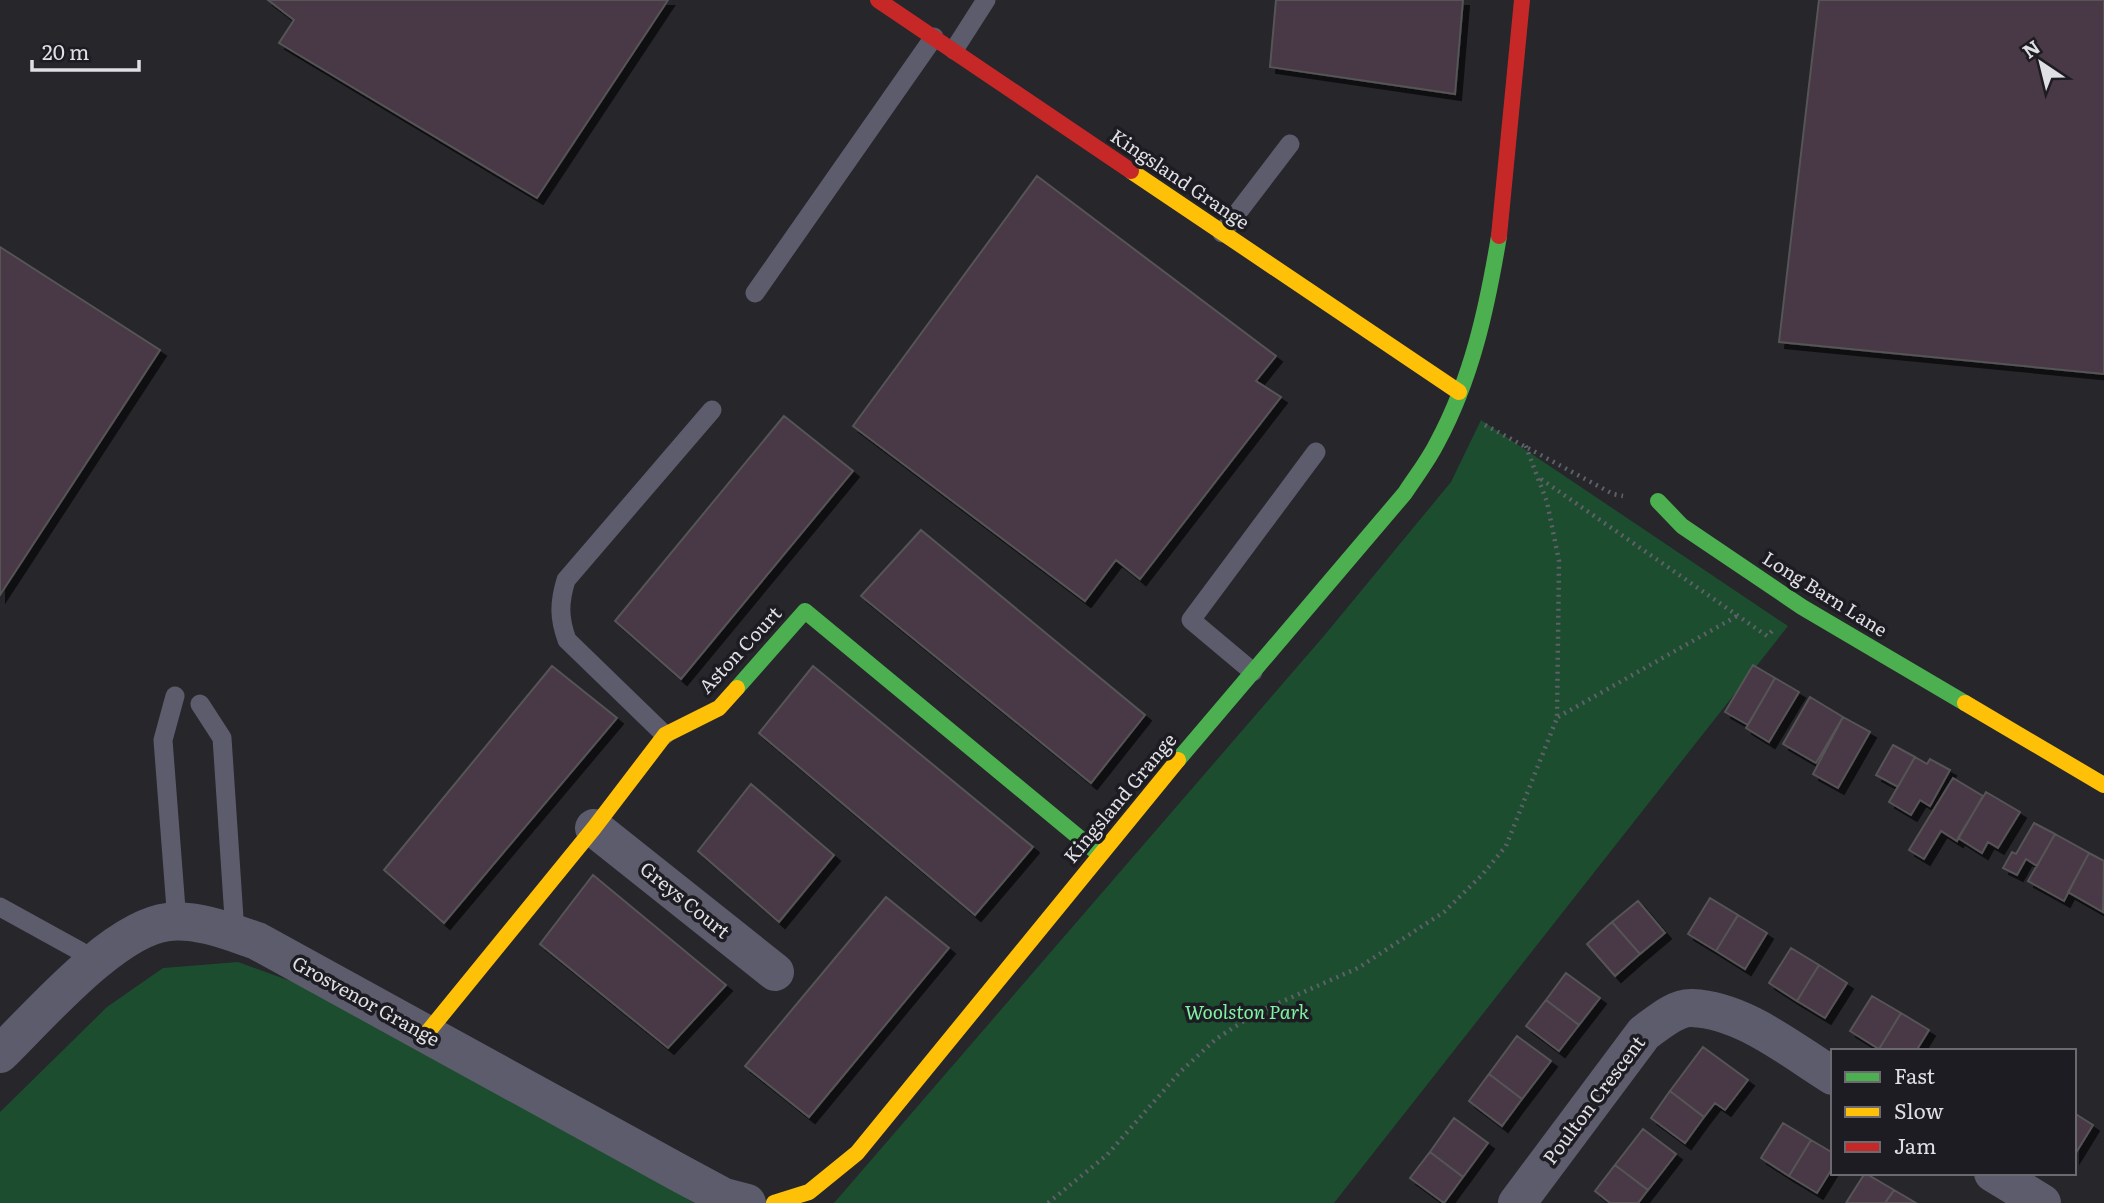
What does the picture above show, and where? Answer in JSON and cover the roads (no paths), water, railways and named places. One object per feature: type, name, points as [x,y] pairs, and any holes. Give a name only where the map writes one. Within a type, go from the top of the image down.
[{"type":"street","name":"Kingsland Grange","points":[[878,0],[1460,392]]},
{"type":"street","name":"Kingsland Grange","points":[[782,1202],[804,1196],[830,1180],[858,1153],[1099,854],[1405,494],[1437,443],[1460,392],[1481,326],[1498,248],[1522,0]]},
{"type":"street","name":"Long Barn Lane","points":[[1658,501],[1682,526],[1802,607],[2104,785]]},
{"type":"street","name":"Aston Court","points":[[427,1033],[594,828],[664,735],[719,708],[805,611],[1099,854]]},
{"type":"street","name":"Greys Court","points":[[594,828],[775,972]]},
{"type":"street","name":"Grosvenor Grange","points":[[0,1054],[97,961],[138,933],[165,922],[193,922],[257,941],[724,1197],[747,1203]]},
{"type":"street","name":"Poulton Crescent","points":[[1517,1203],[1644,1033],[1669,1016],[1690,1007],[1741,1020],[1831,1075]]},
{"type":"street","points":[[1996,1175],[2042,1203]]},
{"type":"street","points":[[774,1203],[782,1202]]},
{"type":"lane","points":[[954,50],[986,0]]},
{"type":"lane","points":[[755,293],[934,37]]},
{"type":"lane","points":[[1222,233],[1290,144]]},
{"type":"lane","points":[[664,735],[567,640],[559,620],[561,597],[566,580],[712,410]]},
{"type":"lane","points":[[1253,672],[1191,620],[1316,452]]},
{"type":"lane","points":[[175,696],[163,740],[177,922]]},
{"type":"lane","points":[[200,705],[222,738],[235,933]]},
{"type":"lane","points":[[0,907],[97,961]]},
{"type":"park label","name":"Woolston Park","points":[[1247,1012]]}]
